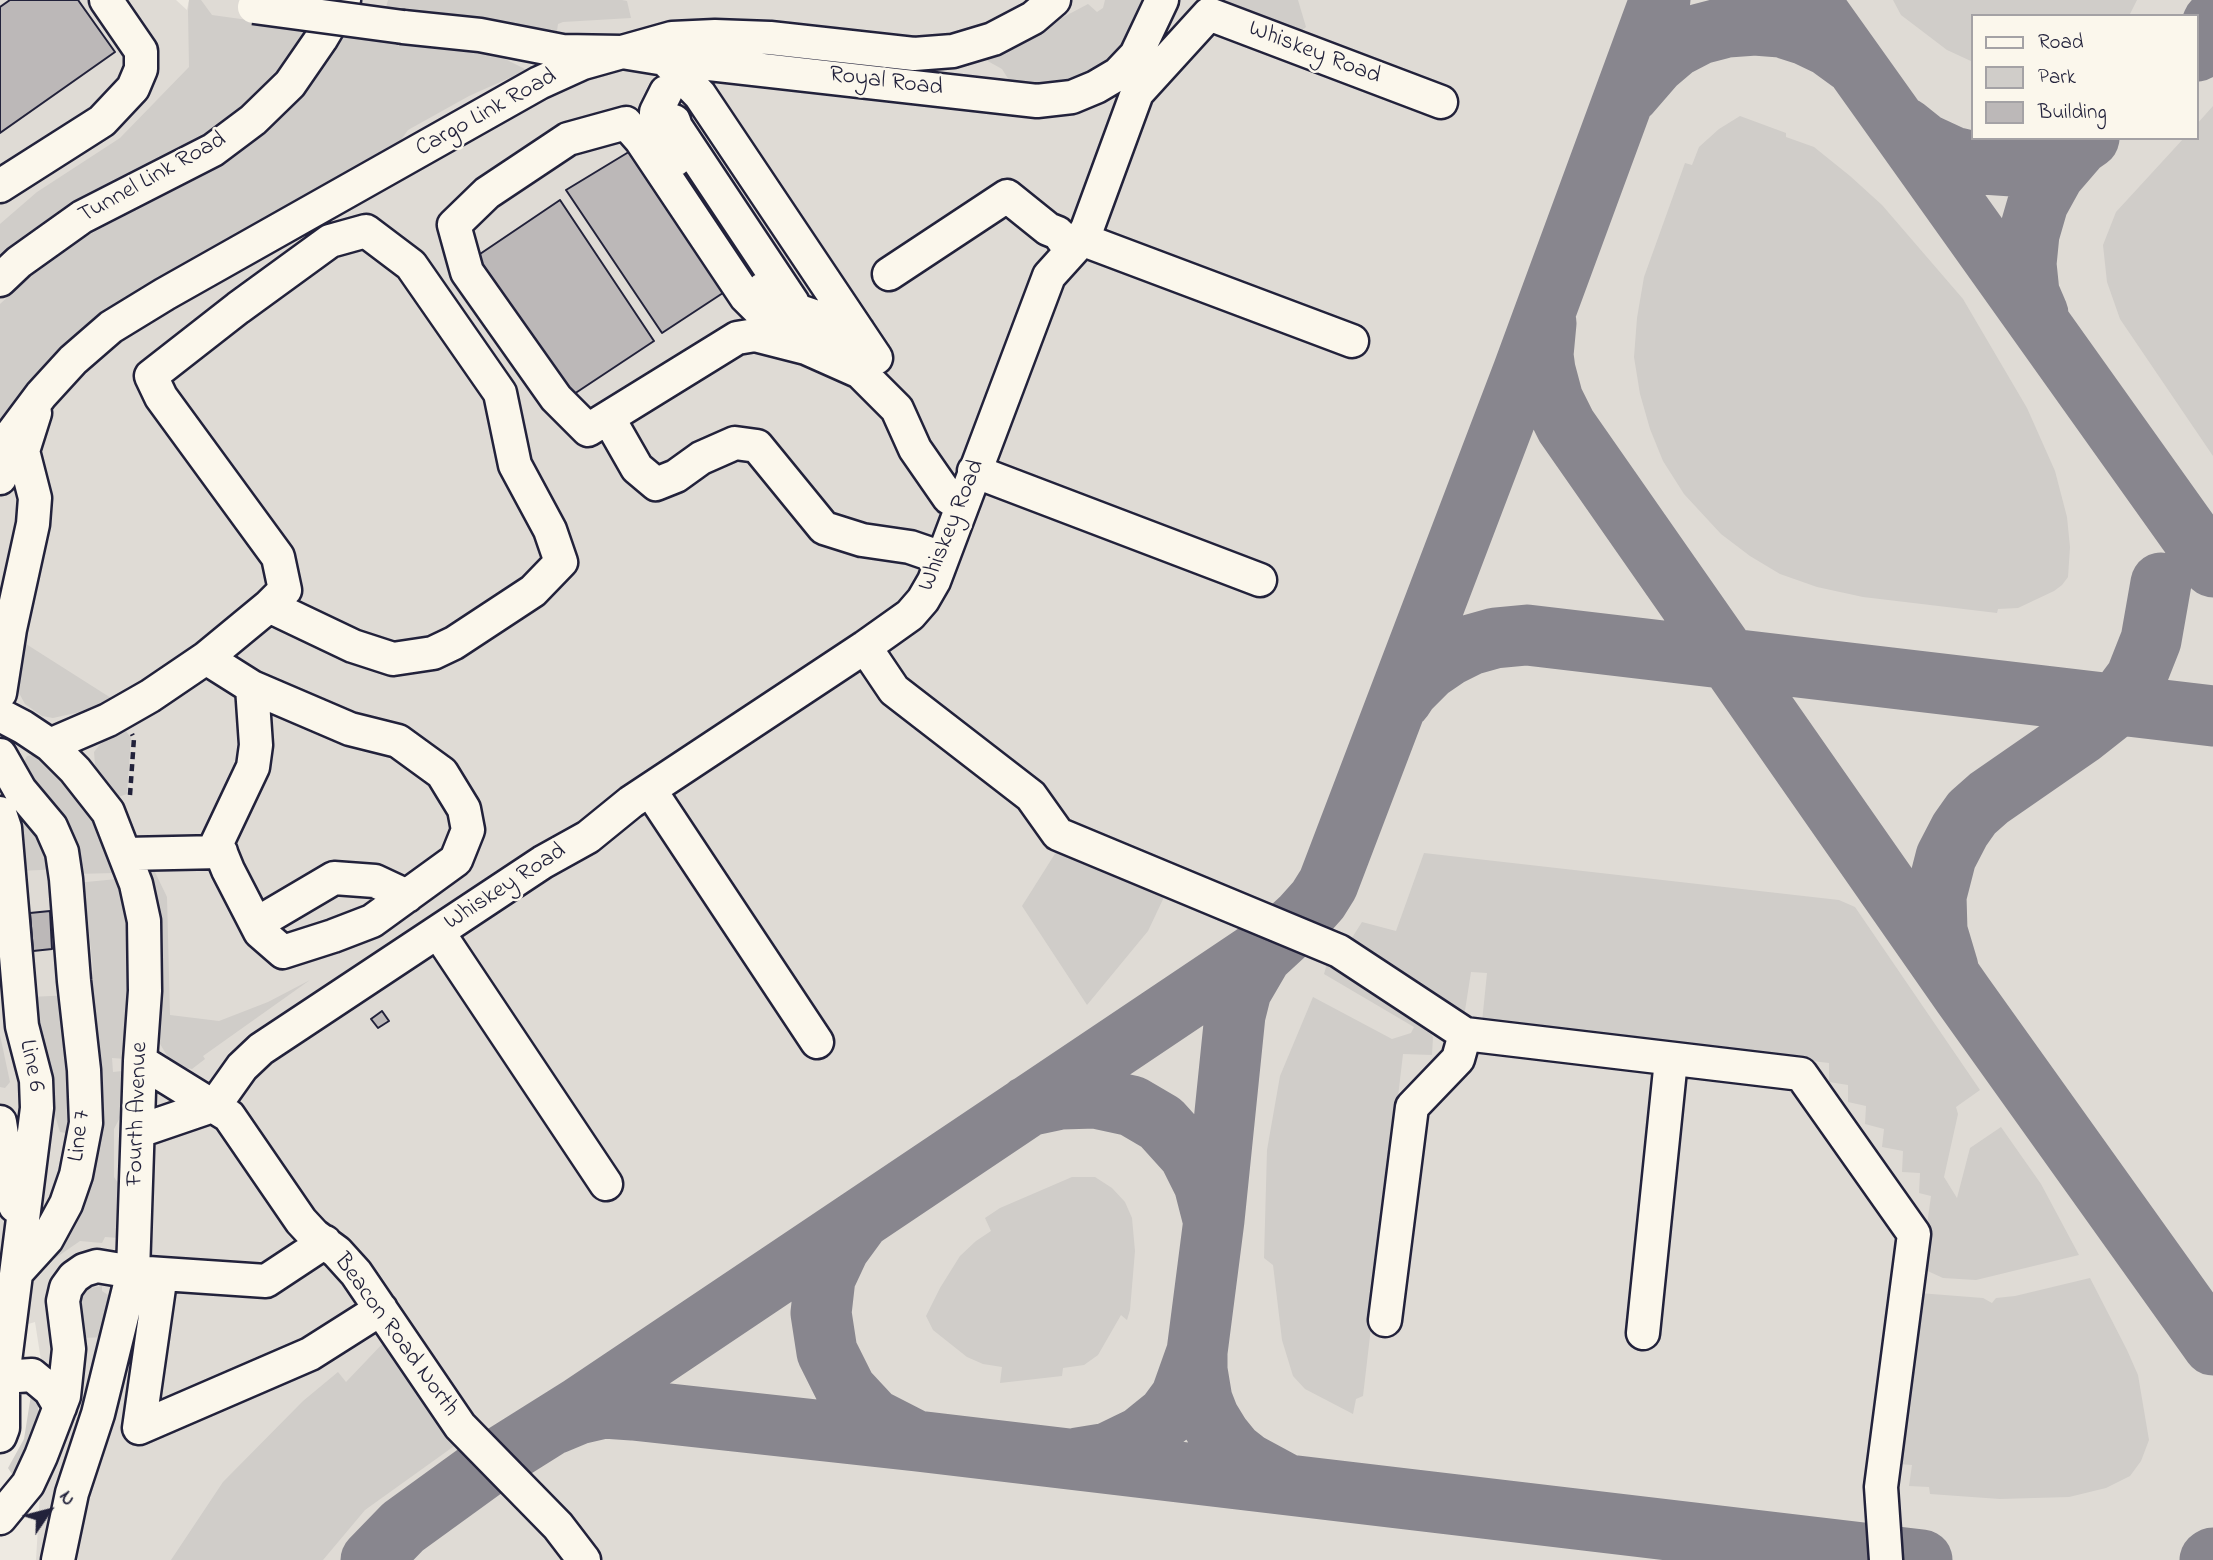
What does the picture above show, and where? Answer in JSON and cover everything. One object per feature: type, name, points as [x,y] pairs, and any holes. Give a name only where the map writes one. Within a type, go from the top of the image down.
[{"type":"lane","points":[[0,186],[102,121],[134,88],[141,69],[141,51],[106,0]]},
{"type":"lane","name":"Tunnel Link Road","points":[[0,280],[19,262],[82,217],[213,150],[253,120],[290,84],[344,0]]},
{"type":"lane","points":[[669,48],[715,36],[770,38],[914,54],[953,51],[993,39],[1033,18],[1054,0]]},
{"type":"lane","name":"Royal Road","points":[[246,3],[480,36],[562,51],[622,52],[669,48],[1037,101],[1073,97],[1118,74],[1136,55],[1163,1]]},
{"type":"lane","name":"Whiskey Road","points":[[215,1105],[251,1058],[543,862],[587,837],[650,790],[910,615],[934,581],[1049,276],[1087,229],[1137,93],[1209,14],[1441,102]]},
{"type":"lane","points":[[669,48],[666,92],[676,127],[799,311],[866,343]]},
{"type":"lane","points":[[669,48],[914,414],[919,432],[915,449]]},
{"type":"lane","name":"Cargo Link Road","points":[[4,444],[41,395],[73,360],[111,327],[539,83],[583,63],[622,52]]},
{"type":"lane","points":[[866,343],[797,337],[764,315],[746,297],[641,140],[626,123],[568,139],[487,193],[454,225],[467,272],[555,398],[589,430],[737,338],[755,335],[806,348],[860,372],[897,409],[915,449],[949,498],[962,503]]},
{"type":"lane","points":[[889,274],[1007,196],[1048,229],[1076,245],[1352,341]]},
{"type":"lane","points":[[50,746],[108,720],[150,696],[206,658],[285,590],[278,557],[162,397],[151,376],[330,241],[366,231],[411,265],[500,393],[515,465],[550,530],[561,562],[533,591],[454,643],[433,653],[393,659],[353,646],[269,606]]},
{"type":"lane","points":[[0,693],[10,629],[33,524],[35,498],[23,451],[41,395]]},
{"type":"lane","points":[[609,419],[637,468],[656,484],[676,476],[701,458],[735,443],[757,446],[824,528],[862,540],[911,547],[942,558]]},
{"type":"lane","points":[[0,478],[4,444]]},
{"type":"lane","points":[[974,471],[1260,580]]},
{"type":"lane","points":[[865,647],[894,690],[1031,796],[1058,834],[1339,951],[1465,1034],[1801,1074],[1914,1234],[1881,1487],[1886,1560]]},
{"type":"lane","points":[[206,658],[252,687],[350,729],[398,741],[442,772],[464,809],[468,830],[456,860],[372,921],[283,952],[256,924],[217,843],[253,766],[256,745],[252,687]]},
{"type":"lane","name":"Fourth Avenue","points":[[0,715],[50,746],[75,770],[108,812],[136,884],[144,921],[145,990],[139,1131],[147,1273],[72,1493],[58,1560]]},
{"type":"lane","name":"Line 7","points":[[0,755],[20,790],[51,827],[62,852],[84,1070],[86,1123],[76,1175],[66,1204],[47,1239],[17,1272]]},
{"type":"lane","points":[[650,790],[817,1042]]},
{"type":"lane","name":"Line 6","points":[[0,813],[5,828],[22,1026],[36,1080],[37,1108],[31,1147]]},
{"type":"lane","points":[[125,854],[221,852]]},
{"type":"lane","points":[[256,924],[334,878],[375,881],[407,896]]},
{"type":"lane","points":[[438,932],[606,1184]]},
{"type":"lane","points":[[0,1023],[17,1079],[31,1147],[23,1227],[2,1374],[3,1428],[0,1436]]},
{"type":"lane","points":[[1385,1320],[1412,1107],[1458,1059],[1465,1034]]},
{"type":"lane","points":[[1643,1333],[1671,1060]]},
{"type":"lane","name":"Beacon Road North","points":[[140,1061],[229,1116],[301,1221],[346,1261],[460,1426],[558,1526],[584,1560]]},
{"type":"lane","points":[[139,1131],[215,1105]]},
{"type":"lane","points":[[0,1122],[8,1189],[23,1227]]},
{"type":"lane","points":[[0,1518],[28,1484],[64,1396],[69,1349],[63,1301],[66,1288],[74,1277],[97,1265],[147,1273],[266,1281],[325,1242]]},
{"type":"lane","points":[[147,1273],[139,1428],[310,1354],[381,1309]]},
{"type":"lane","points":[[2,1374],[32,1375],[50,1390],[60,1407]]},
{"type":"path","points":[[121,803],[130,796],[134,738],[130,730]]},
{"type":"shaded area","points":[[0,0],[176,0],[187,10],[189,0],[2213,0],[2213,1560],[36,1560],[46,1392],[35,1322],[11,1329],[0,1306]]},
{"type":"green space","points":[[189,0],[201,0],[212,15],[306,28],[295,51],[273,82],[238,119],[0,268],[0,224],[37,192],[120,138],[189,67]]},
{"type":"green space","points":[[388,0],[622,0],[627,1],[631,18],[563,22],[558,24],[557,31],[480,27],[384,15]]},
{"type":"green space","points":[[1105,0],[1154,0],[1129,50],[1072,87],[1014,88],[1002,69],[984,59],[1088,4],[1097,12],[1103,8]]},
{"type":"green space","points":[[1217,0],[1298,0],[1306,27],[1300,32]]},
{"type":"green space","points":[[1893,0],[2137,0],[2130,14],[1972,14],[1972,62],[1947,50],[1901,15]]},
{"type":"green space","points":[[348,31],[481,47],[527,70],[469,96],[408,130],[400,141],[150,282],[113,307],[0,436],[0,304],[35,272],[75,242],[222,164],[250,144],[283,114],[311,83]]},
{"type":"green space","points":[[2213,106],[2213,456],[2120,319],[2107,282],[2103,245],[2116,212],[2182,140],[2199,140],[2199,122]]},
{"type":"green space","points":[[1740,116],[1814,147],[1850,176],[1882,205],[1963,299],[2027,408],[2055,471],[2067,517],[2070,547],[2068,577],[2054,591],[2018,608],[1998,609],[1997,613],[1863,597],[1817,587],[1780,574],[1750,556],[1721,534],[1684,494],[1663,461],[1640,394],[1634,357],[1637,318],[1644,277],[1685,163],[1692,165],[1699,147],[1719,129]]},
{"type":"green space","points":[[26,644],[111,698],[89,710],[53,718],[42,716],[25,704],[19,693],[18,648]]},
{"type":"green space","points":[[126,731],[131,738],[127,794],[118,797],[110,792],[95,765],[94,752],[102,742]]},
{"type":"green space","points":[[38,754],[50,762],[92,812],[91,820],[115,873],[75,874],[22,765],[27,756]]},
{"type":"green space","points":[[3,791],[9,791],[63,869],[18,871],[17,834]]},
{"type":"green space","points":[[1058,849],[1165,895],[1148,931],[1087,1005],[1022,906]]},
{"type":"green space","points":[[1424,853],[1839,900],[1855,907],[1980,1090],[1956,1107],[1958,1114],[1944,1177],[1957,1198],[1970,1148],[2001,1127],[2041,1184],[2079,1255],[1976,1280],[1943,1278],[1921,1268],[1931,1196],[1919,1193],[1920,1173],[1902,1172],[1903,1151],[1882,1147],[1884,1129],[1865,1124],[1866,1106],[1848,1102],[1848,1085],[1829,1082],[1829,1063],[1482,1022],[1487,973],[1471,972],[1464,1017],[1350,941],[1362,922],[1396,931]]},
{"type":"green space","points":[[154,870],[167,897],[170,1015],[219,1021],[268,1002],[310,980],[203,1056],[205,1059],[192,1069],[177,1066],[157,1039],[160,925],[150,873]]},
{"type":"green space","points":[[117,879],[126,924],[129,979],[126,1059],[112,1058],[113,1072],[122,1071],[125,1108],[114,1129],[114,1177],[122,1189],[120,1238],[105,1237],[102,1243],[80,1241],[54,1259],[93,970],[85,894],[78,892],[76,883]]},
{"type":"green space","points":[[1328,960],[1427,1027],[1433,1037],[1432,1055],[1403,1054],[1363,1396],[1356,1399],[1353,1414],[1305,1389],[1293,1376],[1282,1340],[1273,1265],[1264,1258],[1267,1150],[1280,1076],[1313,997],[1392,1039],[1411,1033],[1414,1027],[1324,974]]},
{"type":"green space","points":[[72,995],[73,1130],[66,1133],[60,1132],[36,1053],[30,997]]},
{"type":"green space","points":[[0,1035],[10,1082],[5,1088],[0,1087]]},
{"type":"green space","points":[[1072,1177],[1095,1177],[1112,1188],[1125,1202],[1132,1218],[1135,1251],[1127,1320],[1121,1315],[1098,1355],[1084,1365],[1063,1368],[1062,1376],[1000,1383],[1002,1367],[983,1364],[967,1357],[933,1330],[926,1316],[960,1256],[991,1231],[985,1218],[1000,1208]]},
{"type":"green space","points":[[2090,1278],[2138,1375],[2149,1440],[2141,1461],[2130,1476],[2106,1488],[2069,1497],[2000,1499],[1930,1494],[1929,1487],[1909,1486],[1912,1465],[1899,1464],[1919,1293],[1983,1298],[1992,1303],[1996,1298]]},
{"type":"green space","points":[[102,1286],[102,1291],[114,1299],[111,1337],[80,1338],[76,1307],[81,1294],[90,1288]]},
{"type":"green space","points":[[387,1339],[457,1444],[365,1510],[323,1560],[171,1560],[223,1482],[303,1401],[338,1372],[346,1382]]},
{"type":"green space","points":[[31,1395],[37,1396],[41,1437],[16,1480],[8,1468],[24,1439]]},
{"type":"building","points":[[10,0],[78,0],[115,52],[0,133],[0,7]]},
{"type":"building","points":[[632,150],[729,289],[662,333],[566,190]]},
{"type":"building","points":[[560,200],[654,341],[571,396],[477,256]]},
{"type":"building","points":[[50,911],[52,949],[33,951],[30,913]]},
{"type":"building","points":[[382,1011],[389,1021],[378,1028],[371,1019]]},
{"type":"taxiway","points":[[1197,1352],[1214,1220],[1235,1015],[1241,991],[1262,955],[1301,919],[1328,884],[1523,372],[1660,0]]},
{"type":"taxiway","points":[[1809,0],[2213,567]]},
{"type":"taxiway","points":[[2199,48],[2213,22]]},
{"type":"taxiway","points":[[1629,94],[1655,64],[1675,47],[1700,34],[1727,27],[1781,27],[1829,46],[1851,62]]},
{"type":"taxiway","points":[[1905,128],[1925,144],[1953,157],[1983,164],[2013,166],[2046,160],[2079,145]]},
{"type":"taxiway","points":[[2038,314],[2029,293],[2026,264],[2029,234],[2038,203],[2054,174],[2086,140]]},
{"type":"taxiway","points":[[1546,323],[1543,355],[1545,370],[1553,400],[1566,426],[1963,995],[2213,1345]]},
{"type":"taxiway","points":[[1948,968],[1937,931],[1936,896],[1946,857],[1960,830],[1972,813],[1989,798],[2113,709],[2136,678],[2151,640],[2161,583]]},
{"type":"taxiway","points":[[1402,699],[1429,669],[1448,656],[1470,645],[1495,638],[1527,635],[2213,716]]},
{"type":"taxiway","points":[[371,1560],[403,1527],[494,1461],[580,1407],[1267,946]]},
{"type":"taxiway","points":[[1028,1106],[1061,1099],[1095,1098],[1132,1106],[1161,1123],[1189,1154],[1204,1184],[1213,1219]]},
{"type":"taxiway","points":[[858,1222],[839,1248],[825,1278],[821,1313],[827,1352],[846,1390],[873,1419],[912,1439]]},
{"type":"taxiway","points":[[1077,1458],[1108,1453],[1141,1437],[1167,1416],[1181,1397],[1197,1352],[1202,1400],[1220,1436],[1233,1452],[1247,1463],[1284,1483]]},
{"type":"taxiway","points":[[554,1424],[578,1414],[604,1408],[633,1410],[1922,1560]]}]
